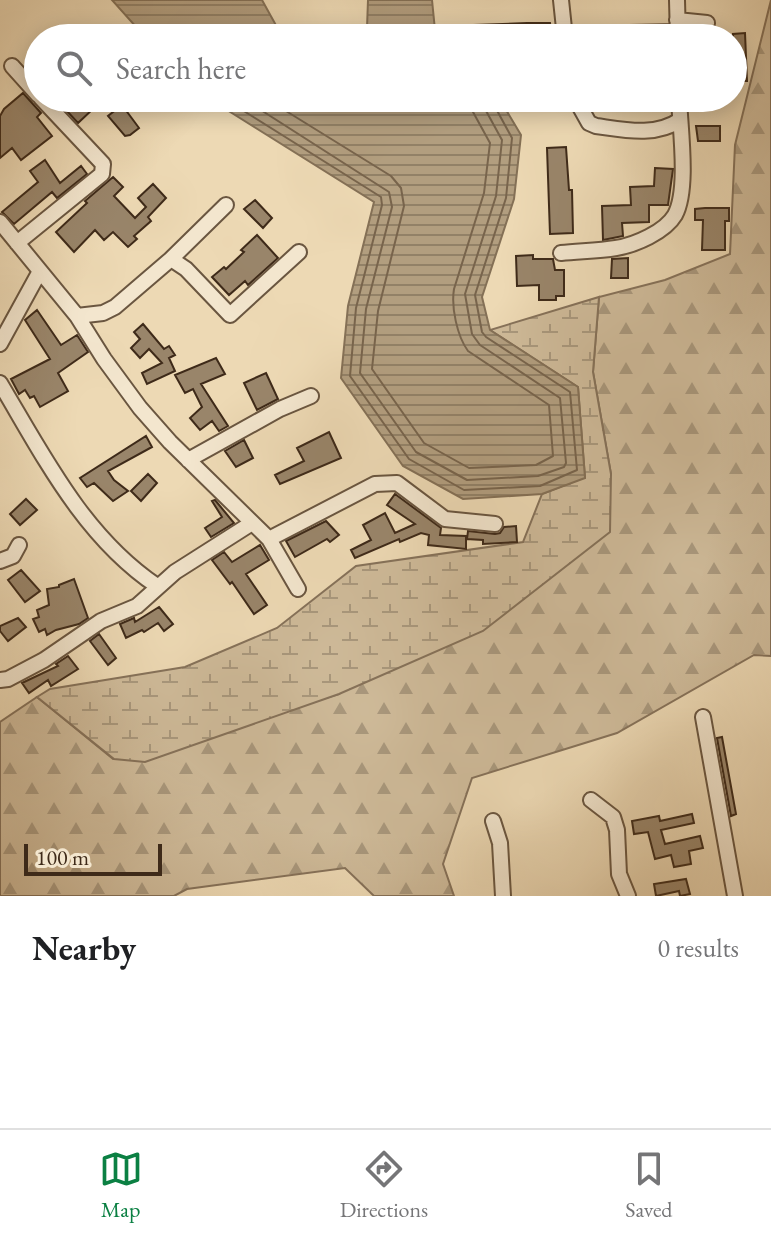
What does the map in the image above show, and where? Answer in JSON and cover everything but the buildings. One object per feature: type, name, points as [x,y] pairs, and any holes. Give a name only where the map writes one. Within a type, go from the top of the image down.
[{"type":"street","points":[[561,0],[564,24]]},
{"type":"street","points":[[677,0],[677,24]]},
{"type":"street","points":[[703,24],[707,23]]},
{"type":"street","points":[[12,66],[24,79]]},
{"type":"street","points":[[17,243],[102,174],[103,164],[55,112]]},
{"type":"street","points":[[583,112],[589,123],[596,126],[655,131],[680,120]]},
{"type":"street","points":[[561,253],[632,244],[669,222],[678,205],[682,180],[680,112]]},
{"type":"street","points":[[77,316],[103,313],[115,307],[171,259],[226,205]]},
{"type":"street","points":[[0,222],[77,316],[140,408],[269,539],[298,589]]},
{"type":"street","points":[[171,259],[186,269],[230,315],[299,252]]},
{"type":"street","points":[[0,344],[40,271]]},
{"type":"street","points":[[0,383],[72,504],[124,561],[157,586]]},
{"type":"street","points":[[188,460],[280,409],[311,396]]},
{"type":"street","points":[[269,539],[375,484],[397,483],[445,519],[495,524]]},
{"type":"street","points":[[0,680],[8,679],[44,660],[101,621],[137,606],[175,572],[252,523]]},
{"type":"street","points":[[0,561],[13,556],[19,545]]},
{"type":"street","points":[[703,717],[735,896]]},
{"type":"street","points":[[591,800],[613,817],[616,824],[619,874],[628,896]]},
{"type":"street","points":[[493,821],[500,843],[503,896]]},
{"type":"green space","points":[[771,0],[771,656],[754,655],[617,733],[472,778],[443,864],[454,896],[374,896],[345,868],[187,889],[174,896],[0,896],[0,722],[37,697],[113,759],[339,694],[611,474],[593,372],[599,297],[665,280],[730,254],[735,145],[743,112],[747,112],[747,97]]},
{"type":"green space","points":[[599,297],[593,372],[611,474],[610,532],[483,631],[339,694],[145,762],[114,759],[37,697],[50,689],[185,667],[277,628],[356,566],[523,542],[542,494],[585,477],[578,387],[490,330]]},
{"type":"water","points":[[112,0],[262,0],[275,24],[133,24]]},
{"type":"water","points":[[368,0],[432,0],[434,24],[367,24]]},
{"type":"water","points":[[230,112],[507,112],[521,135],[514,199],[482,297],[490,330],[578,387],[585,478],[542,494],[463,499],[403,466],[341,378],[348,306],[374,202]]}]
